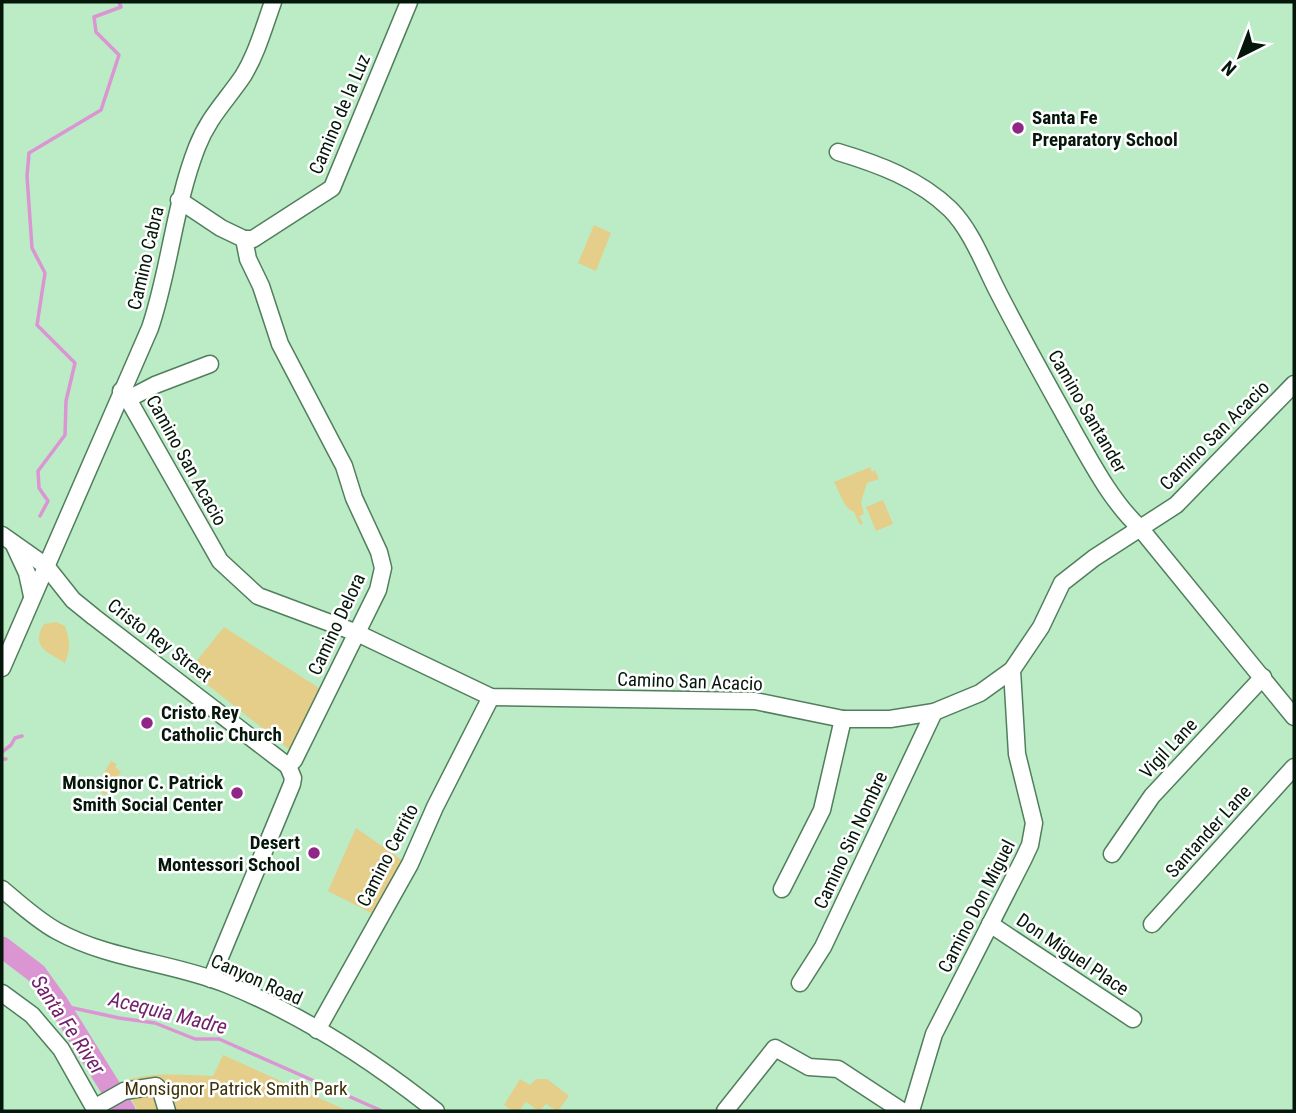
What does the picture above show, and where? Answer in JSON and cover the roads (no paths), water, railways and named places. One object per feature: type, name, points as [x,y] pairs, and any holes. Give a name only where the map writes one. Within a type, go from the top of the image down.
[{"type":"street","name":"Camino Cabra","points":[[46,566],[125,395],[150,328],[162,292],[179,200],[197,146],[220,103],[242,78],[253,57],[273,2]]},
{"type":"street","name":"Camino de la Luz","points":[[244,239],[253,239],[332,188],[409,2]]},
{"type":"street","name":"Camino Santander","points":[[838,152],[874,164],[921,186],[952,212],[966,231],[1083,448],[1128,517],[1140,527],[1294,717]]},
{"type":"street","points":[[179,200],[221,228],[244,239]]},
{"type":"street","name":"Camino Delora","points":[[211,979],[292,784],[293,778],[288,766],[294,760],[382,578],[382,562],[354,498],[344,466],[280,344],[261,286],[248,259],[244,239]]},
{"type":"street","points":[[125,395],[210,364]]},
{"type":"street","name":"Camino San Acacio","points":[[125,395],[220,561],[258,596],[357,633],[491,697],[755,702],[843,719],[890,719],[934,712],[980,693],[1012,670],[1041,627],[1062,583],[1094,558],[1175,505],[1294,384]]},
{"type":"street","points":[[2,668],[46,566],[7,539]]},
{"type":"street","points":[[7,539],[27,573],[32,596]]},
{"type":"street","name":"Cristo Rey Street","points":[[46,566],[73,600],[288,766]]},
{"type":"street","name":"Camino Don Miguel","points":[[911,1111],[934,1034],[1027,853],[1034,832],[1034,822],[1017,754],[1017,717],[1012,670]]},
{"type":"street","name":"Vigil Lane","points":[[1112,854],[1152,796],[1263,677]]},
{"type":"street","name":"Camino Cerrito","points":[[317,1030],[410,864],[435,807],[491,697]]},
{"type":"street","name":"Camino Sin Nombre","points":[[800,983],[822,947],[934,712]]},
{"type":"street","points":[[782,889],[822,810],[843,719]]},
{"type":"street","name":"Santander Lane","points":[[1152,924],[1294,767]]},
{"type":"street","name":"Canyon Road","points":[[4,891],[36,917],[76,939],[240,990],[317,1030],[393,1078],[436,1111]]},
{"type":"street","name":"Don Miguel Place","points":[[990,924],[1133,1019]]},
{"type":"street","points":[[2,993],[32,1016],[61,1049],[97,1108],[124,1091],[156,1086],[162,1091],[167,1111]]},
{"type":"street","points":[[725,1111],[775,1048],[809,1066],[838,1069],[902,1111]]},
{"type":"waterway","points":[[40,516],[48,501],[39,488],[38,471],[65,435],[66,401],[75,363],[37,325],[45,273],[32,248],[27,176],[29,153],[101,110],[119,55],[96,32],[94,17],[121,7],[119,2]]},
{"type":"waterway","points":[[2,752],[15,738],[22,736]]},
{"type":"waterway","name":"Santa Fe River","points":[[2,947],[36,973],[125,1111]]},
{"type":"waterway","name":"Acequia Madre","points":[[59,1005],[155,1023],[195,1039],[219,1039],[382,1111]]},
{"type":"place","name":"Santa Fe Preparatory School","points":[[1018,128]]},
{"type":"place","name":"Cristo Rey Catholic Church","points":[[147,723]]},
{"type":"place","name":"Monsignor C. Patrick Smith Social Center","points":[[237,793]]},
{"type":"place","name":"Desert Montessori School","points":[[314,853]]},
{"type":"park label","name":"Monsignor Patrick Smith Park","points":[[236,1088]]}]
